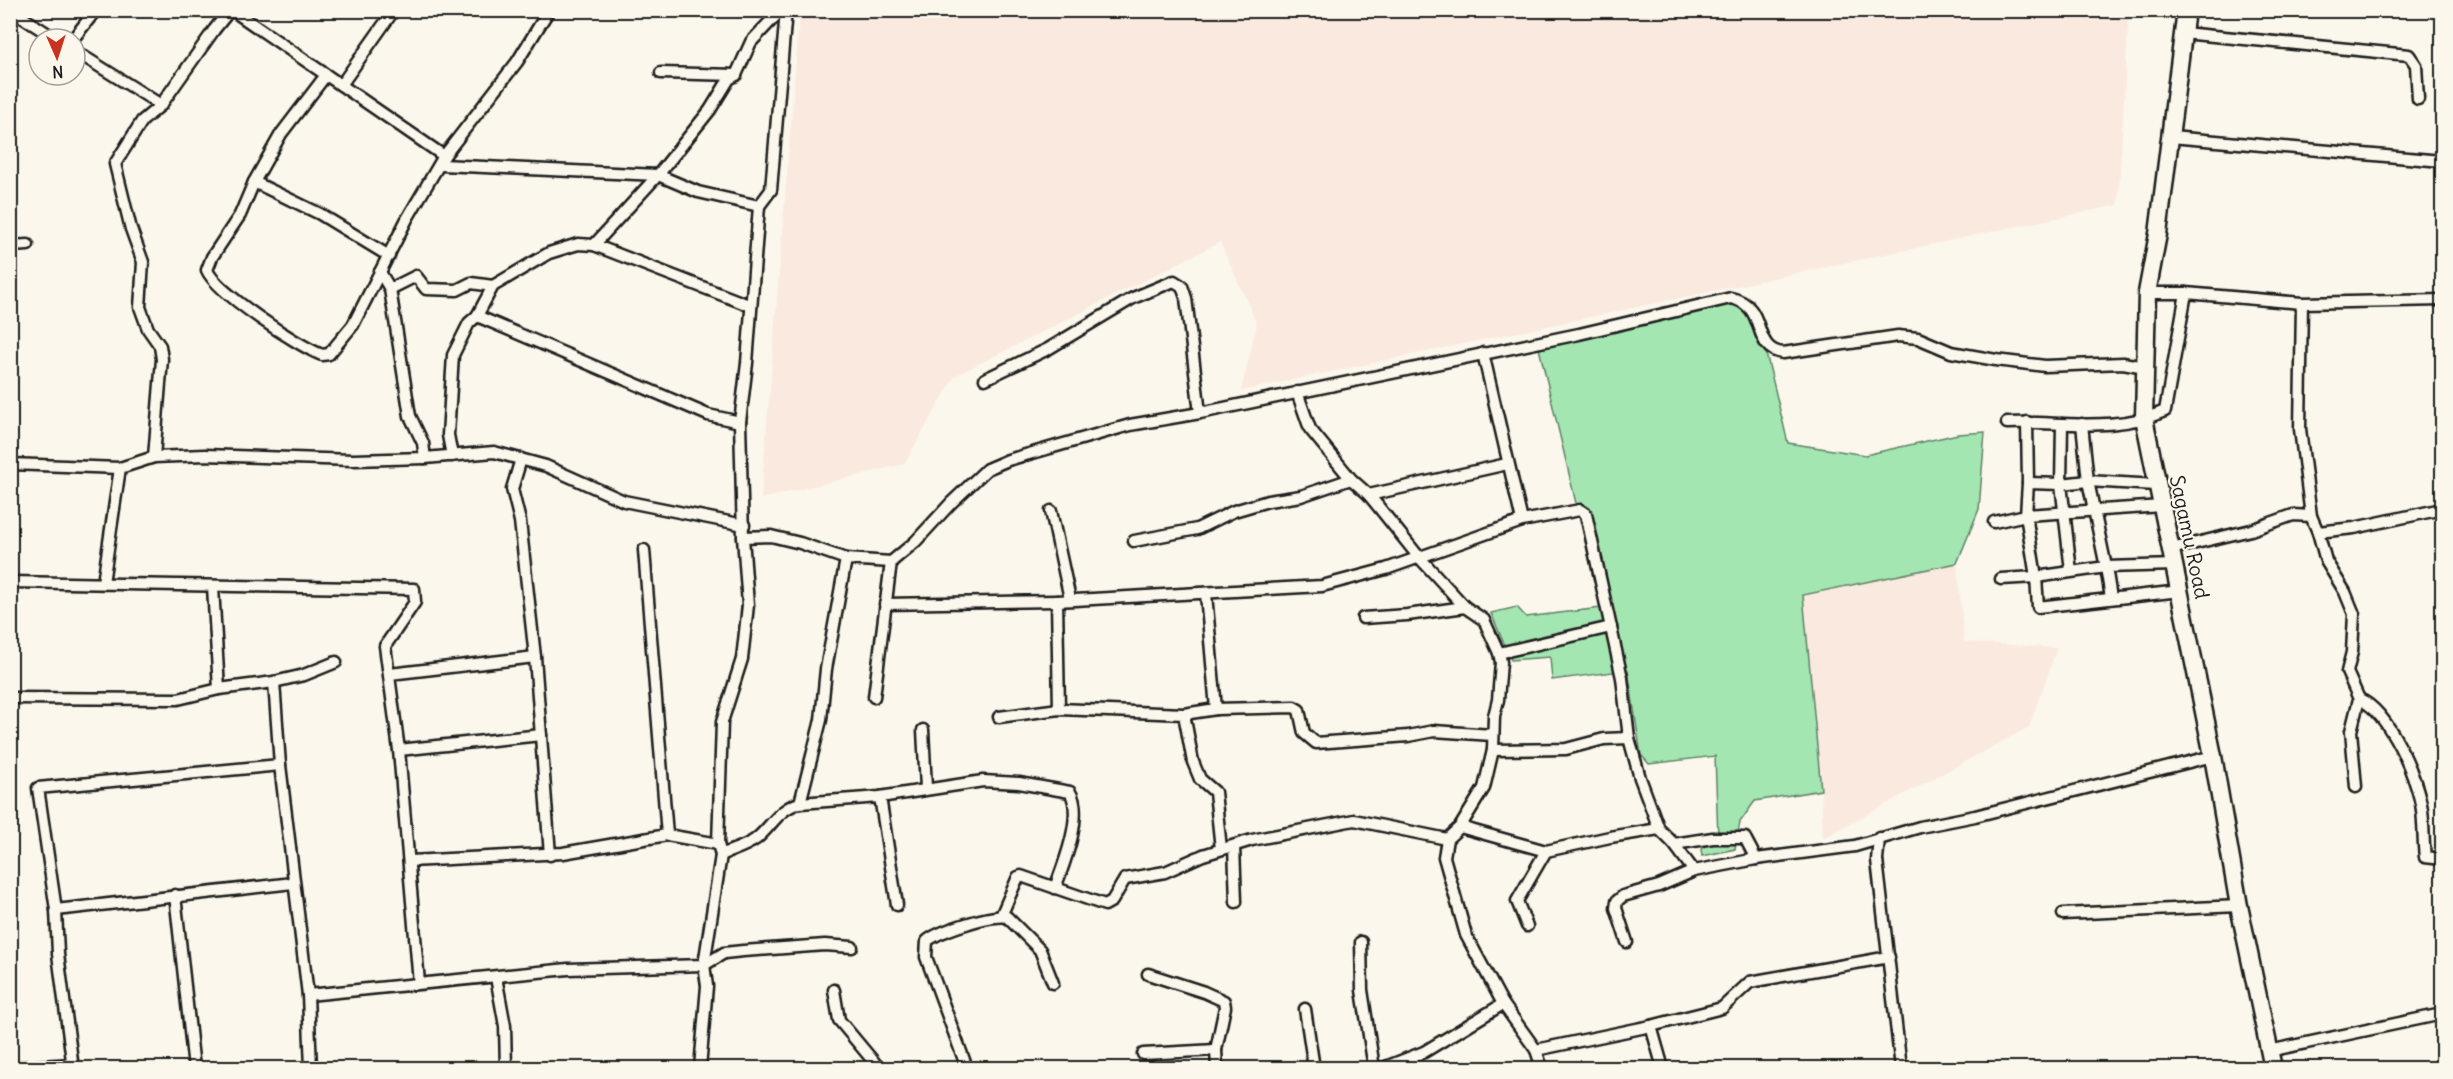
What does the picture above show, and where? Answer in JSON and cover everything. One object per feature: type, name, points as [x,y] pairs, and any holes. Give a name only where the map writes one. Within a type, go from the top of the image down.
[{"type":"highway","name":"Sagamu Road","points":[[2186,10],[2158,234],[2147,293],[2144,418],[2213,756],[2239,906],[2273,1068]]},
{"type":"street","points":[[11,10],[37,27]]},
{"type":"street","points":[[83,27],[96,10]]},
{"type":"street","points":[[341,85],[394,10]]},
{"type":"street","points":[[326,75],[280,134],[254,182],[240,215],[212,257],[207,270],[210,278],[217,284],[281,332],[322,356],[329,354],[353,325],[407,219],[442,160],[517,62],[549,10]]},
{"type":"street","points":[[594,245],[658,175],[710,110],[729,79],[736,75],[751,42],[784,10]]},
{"type":"street","points":[[700,1068],[707,986],[704,965],[719,850],[722,722],[742,658],[748,605],[743,537],[740,422],[759,207],[771,190],[784,10]]},
{"type":"street","points":[[154,457],[162,359],[160,346],[148,329],[140,307],[143,262],[131,229],[115,164],[142,121],[161,105],[214,30],[236,12],[341,85],[442,160],[658,175],[698,192],[759,207]]},
{"type":"street","points":[[2183,33],[2409,56],[2416,64],[2418,99]]},
{"type":"street","points":[[87,59],[161,105]]},
{"type":"street","points":[[661,73],[736,75]]},
{"type":"street","points":[[2171,137],[2442,161]]},
{"type":"street","points":[[254,182],[320,214],[389,256]]},
{"type":"street","points":[[452,456],[448,435],[453,355],[469,323],[477,316],[493,286],[549,253],[578,244],[594,245],[751,306]]},
{"type":"street","points":[[10,246],[28,245]]},
{"type":"street","points":[[380,272],[390,289],[410,416],[423,443],[425,458]]},
{"type":"street","points":[[390,289],[416,276],[426,289],[457,290],[471,283],[493,286]]},
{"type":"street","points":[[985,379],[1048,349],[1133,298],[1174,281],[1182,286],[1186,298],[1200,413]]},
{"type":"street","points":[[2147,293],[2186,293],[2302,303],[2442,300]]},
{"type":"street","points":[[2007,423],[2135,422],[2162,413],[2167,408],[2186,293]]},
{"type":"street","points":[[874,696],[891,562],[915,542],[987,469],[1095,434],[1579,334],[1731,298],[1742,301],[1752,308],[1766,344],[1774,352],[1783,353],[1898,336],[1918,338],[1951,352],[1996,360],[2045,366],[2123,363],[2145,367]]},
{"type":"street","points":[[2302,303],[2300,429],[2311,516],[2326,561],[2345,592],[2354,614],[2352,652],[2347,672],[2359,699],[2351,731],[2356,787]]},
{"type":"street","points":[[477,316],[708,415],[740,422]]},
{"type":"street","points":[[1483,353],[1522,521]]},
{"type":"street","points":[[1297,392],[1310,429],[1351,479],[1369,495],[1418,556],[1465,607],[1484,620],[1499,653],[1500,679],[1492,735],[1493,750],[1484,788],[1460,827],[1447,839],[1444,857],[1466,935],[1503,1005],[1536,1050],[1542,1068]]},
{"type":"street","points":[[2027,422],[2026,515],[2036,577],[2038,607],[2180,591]]},
{"type":"street","points":[[2062,424],[2061,484],[2071,571]]},
{"type":"street","points":[[2082,424],[2088,481],[2110,598]]},
{"type":"street","points":[[10,464],[61,464],[120,468],[154,457],[205,455],[353,460],[425,458],[494,452],[546,465],[624,501],[744,525]]},
{"type":"street","points":[[521,459],[512,489],[520,521],[535,657],[550,855]]},
{"type":"street","points":[[1369,495],[1507,464]]},
{"type":"street","points":[[103,583],[120,468]]},
{"type":"street","points":[[1134,541],[1197,530],[1234,511],[1268,501],[1301,496],[1351,479]]},
{"type":"street","points":[[2028,483],[2061,484],[2088,481],[2156,485]]},
{"type":"street","points":[[1994,522],[2026,515],[2162,506]]},
{"type":"street","points":[[2318,532],[2354,528],[2442,509]]},
{"type":"street","points":[[885,604],[1057,601],[1322,586],[1386,569],[1522,521],[1580,510],[1586,514],[1601,591],[1622,678],[1629,738],[1640,778],[1659,829],[1674,844],[1694,871]]},
{"type":"street","points":[[1051,511],[1070,599]]},
{"type":"street","points":[[2001,579],[2036,577],[2173,557],[2293,515],[2311,516]]},
{"type":"street","points":[[743,537],[771,536],[800,543],[846,559],[891,562]]},
{"type":"street","points":[[644,550],[667,835]]},
{"type":"street","points":[[800,803],[821,720],[826,669],[846,559]]},
{"type":"street","points":[[10,582],[414,589],[415,602],[385,645],[399,750],[419,983]]},
{"type":"street","points":[[213,587],[219,689]]},
{"type":"street","points":[[1206,594],[1216,710]]},
{"type":"street","points":[[1057,601],[1059,709]]},
{"type":"street","points":[[1363,618],[1465,607]]},
{"type":"street","points":[[1499,653],[1611,627]]},
{"type":"street","points":[[390,674],[535,657]]},
{"type":"street","points":[[10,698],[178,699],[219,689],[274,682],[304,675],[336,662]]},
{"type":"street","points":[[274,682],[280,765],[308,994],[311,1068]]},
{"type":"street","points":[[2359,699],[2369,703],[2401,745],[2422,808],[2425,857],[2442,859]]},
{"type":"street","points":[[999,717],[1059,709],[1184,714],[1216,710],[1294,707],[1299,710],[1304,733],[1316,743],[1408,736],[1434,731],[1492,735]]},
{"type":"street","points":[[1184,714],[1193,762],[1200,779],[1215,792],[1221,849]]},
{"type":"street","points":[[923,730],[926,788]]},
{"type":"street","points":[[399,750],[541,735]]},
{"type":"street","points":[[1493,750],[1566,749],[1604,739],[1629,738]]},
{"type":"street","points":[[1627,942],[1616,908],[1617,901],[1623,896],[1659,886],[1694,871],[1756,859],[1855,846],[1879,838],[2213,756]]},
{"type":"street","points":[[10,1068],[73,1066],[58,954],[56,910],[38,788],[280,765]]},
{"type":"street","points":[[410,861],[550,855],[667,835],[719,850],[746,845],[757,838],[772,819],[791,805],[880,796],[983,781],[1019,783],[1070,792],[1074,799],[1075,809],[1068,855],[1056,888]]},
{"type":"street","points":[[880,796],[897,905]]},
{"type":"street","points":[[1001,916],[1018,877],[1025,876],[1106,905],[1109,904],[1125,879],[1175,869],[1203,855],[1252,840],[1354,820],[1447,839]]},
{"type":"street","points":[[1460,827],[1546,850],[1659,829]]},
{"type":"street","points":[[1674,844],[1713,838],[1744,838],[1756,859]]},
{"type":"street","points":[[1879,838],[1877,860],[1901,1068]]},
{"type":"street","points":[[1234,846],[1236,902]]},
{"type":"street","points":[[1527,926],[1516,901],[1546,850]]},
{"type":"street","points":[[56,910],[293,883]]},
{"type":"street","points":[[175,895],[194,1068]]},
{"type":"street","points":[[2062,914],[2239,906]]},
{"type":"street","points":[[966,1068],[926,957],[927,942],[934,936],[1001,916],[1007,917],[1040,950],[1053,983]]},
{"type":"street","points":[[1361,942],[1362,990],[1374,1068]]},
{"type":"street","points":[[308,994],[568,969],[704,965],[724,953],[825,945],[852,947]]},
{"type":"street","points":[[1536,1050],[1652,1026],[1722,1008],[1750,982],[1889,957]]},
{"type":"street","points":[[1148,974],[1204,992],[1224,1002],[1225,1007],[1216,1050],[1217,1068]]},
{"type":"street","points":[[496,977],[505,1026],[506,1068]]},
{"type":"street","points":[[834,990],[839,1020],[879,1068]]},
{"type":"street","points":[[1383,1068],[1424,1052],[1503,1005]]},
{"type":"street","points":[[1305,1009],[1314,1068]]},
{"type":"street","points":[[2269,1051],[2442,1014]]},
{"type":"street","points":[[1652,1026],[1663,1068]]},
{"type":"street","points":[[1143,1054],[1216,1050]]},
{"type":"shaded area","points":[[800,10],[2129,11],[2118,205],[1241,391],[1257,324],[1220,242],[955,376],[904,464],[761,499]]},
{"type":"shaded area","points":[[1957,563],[1964,642],[2057,648],[2029,727],[1823,838],[1821,790],[1803,595]]},
{"type":"green space","points":[[1753,300],[1788,443],[1865,455],[1958,434],[1985,432],[1979,509],[1957,563],[1803,595],[1821,790],[1755,801],[1740,822],[1735,849],[1702,856],[1701,849],[1718,837],[1715,756],[1649,764],[1641,755],[1628,670],[1552,680],[1550,657],[1511,660],[1491,613],[1517,607],[1526,617],[1601,608],[1538,344]]}]
